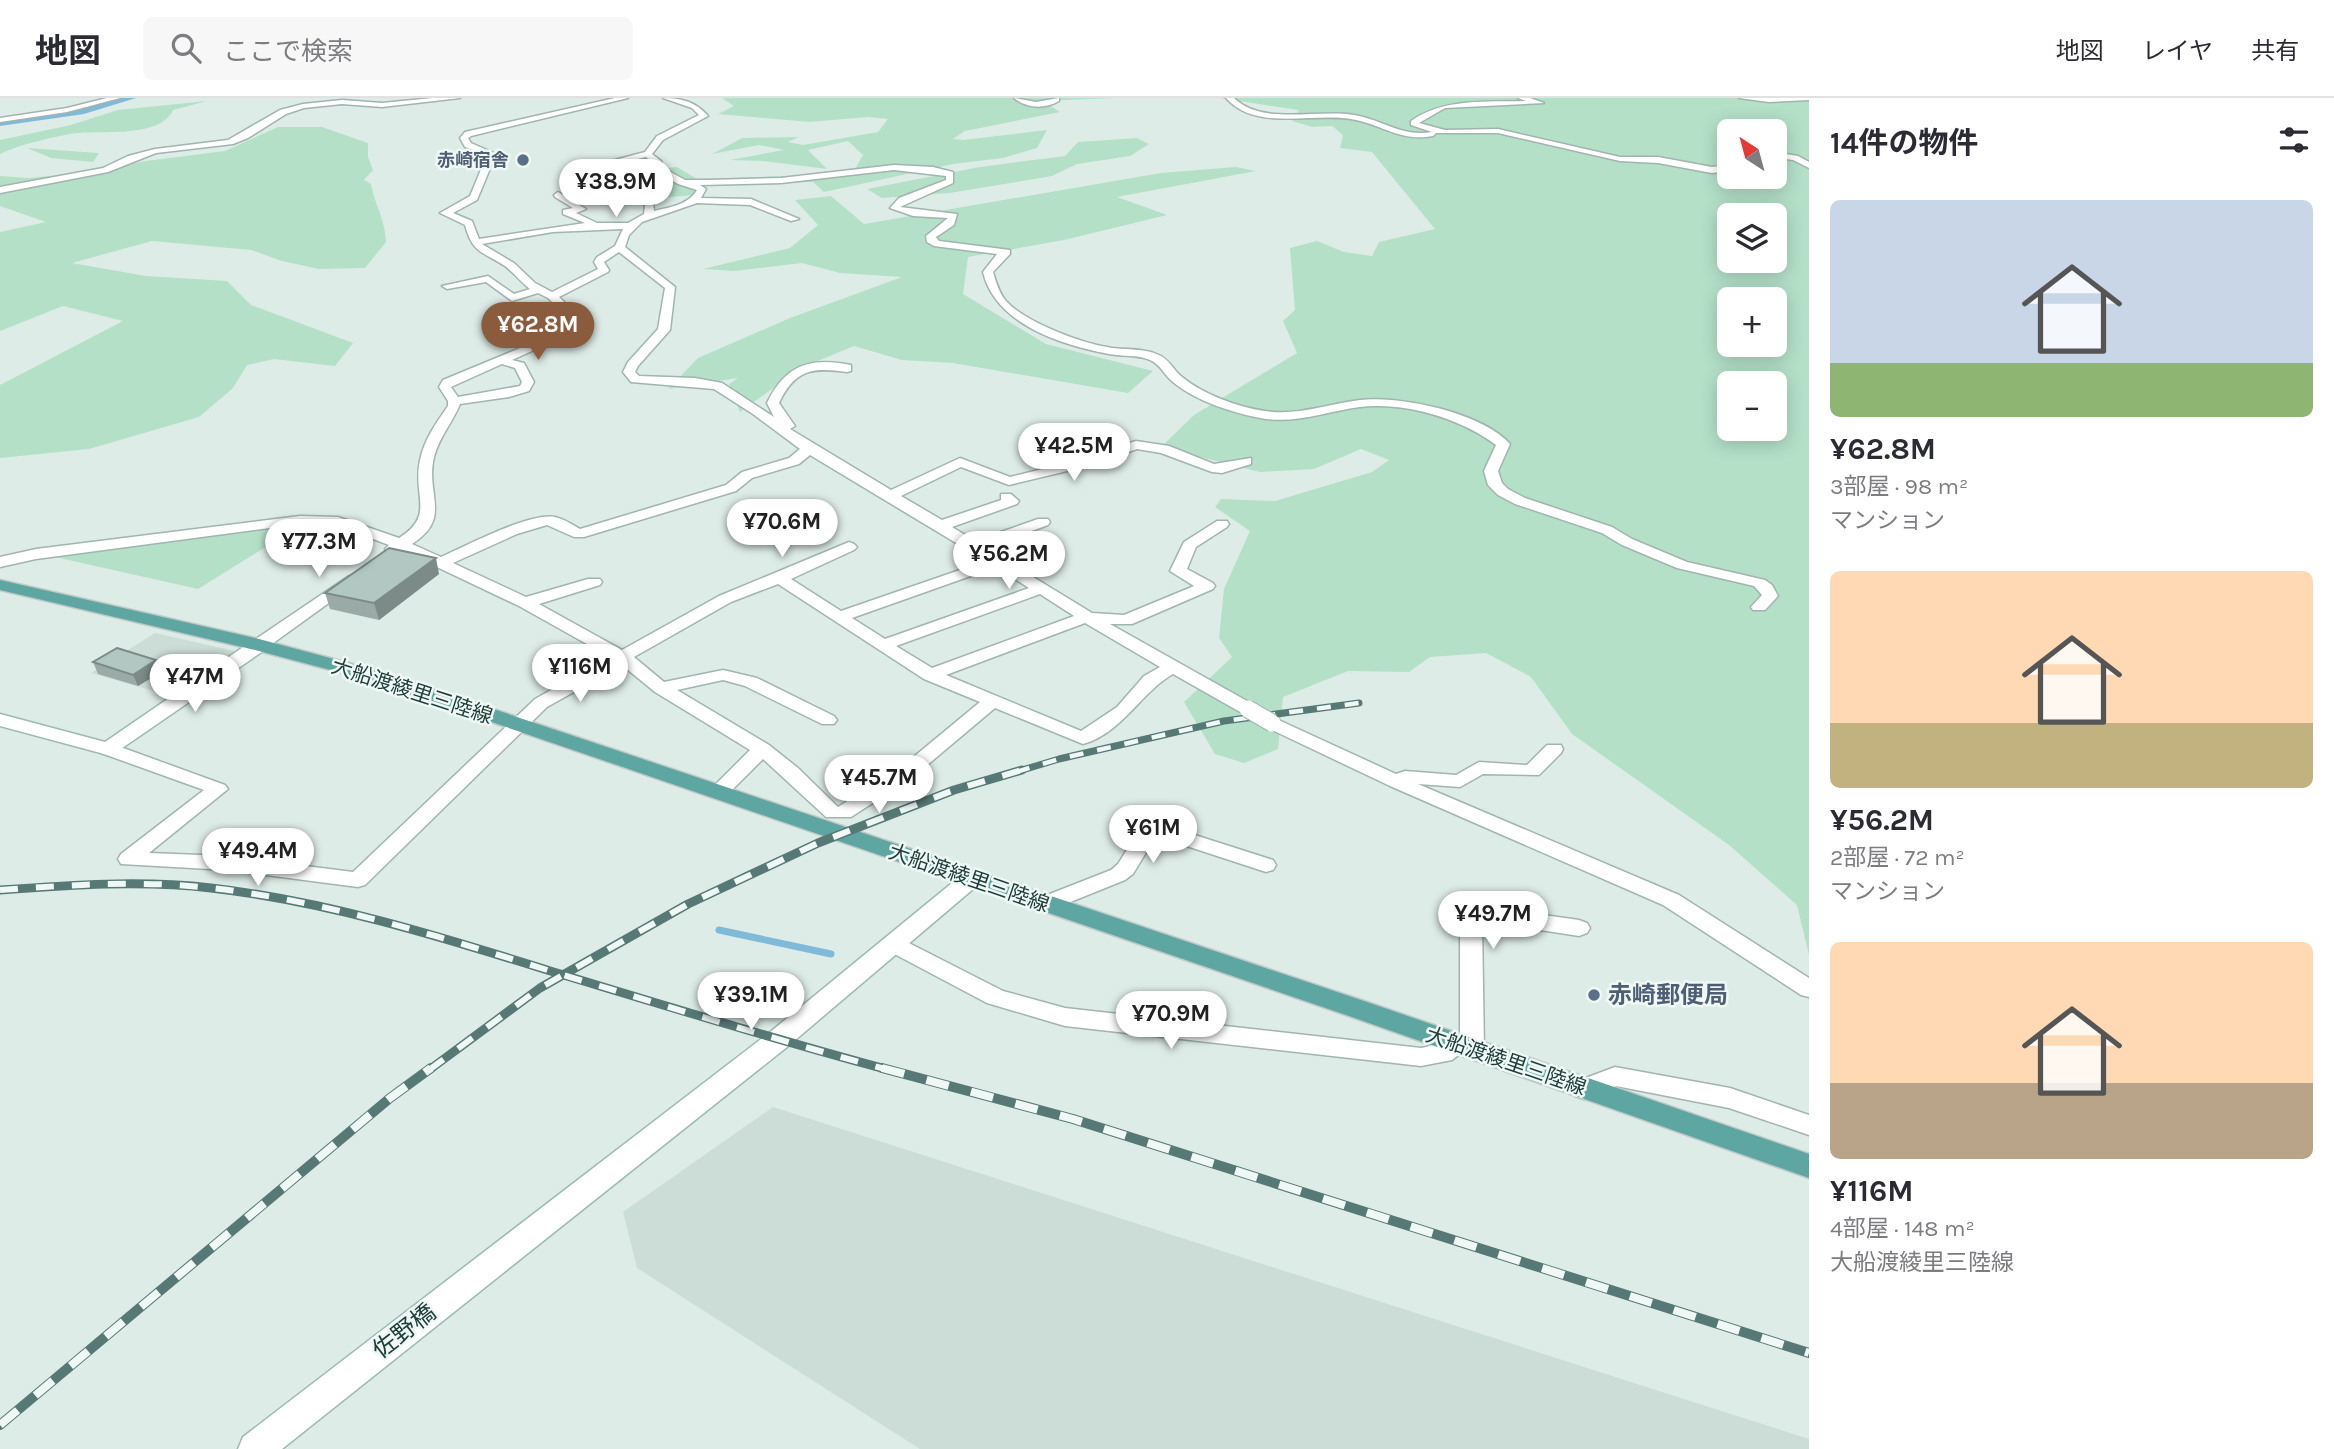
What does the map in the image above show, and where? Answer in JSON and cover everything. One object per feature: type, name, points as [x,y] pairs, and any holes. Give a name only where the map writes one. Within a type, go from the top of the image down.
[{"type":"main road","name":"大船渡綾里三陸線","points":[[0,585],[259,645],[379,677],[517,725],[720,790],[971,879],[1809,1166]]},
{"type":"street","points":[[54,102],[84,98]]},
{"type":"street","points":[[2,118],[67,110],[116,98]]},
{"type":"street","points":[[0,190],[105,170],[155,151],[230,142],[286,110],[303,106],[342,102],[382,105],[456,98]]},
{"type":"street","points":[[108,749],[420,532],[429,516],[423,483],[424,469],[437,429],[454,406],[454,401],[445,387],[447,383],[558,336],[575,324],[576,318],[552,296],[537,290],[510,265],[475,243],[468,223],[444,214],[474,198],[492,154],[468,145],[464,138],[468,134],[624,98]]},
{"type":"street","points":[[649,214],[650,204],[616,178],[583,171],[591,166],[648,154],[660,138],[704,116],[695,106],[667,98]]},
{"type":"street","points":[[1017,98],[1027,104],[1045,104],[1055,98]]},
{"type":"street","points":[[1230,98],[1233,103],[1247,111],[1290,117],[1359,117],[1406,138],[1445,132]]},
{"type":"street","points":[[1522,98],[1540,103],[1444,106],[1424,114],[1414,123],[1423,128],[1445,132],[1498,131],[1620,159],[1665,160],[1717,169]]},
{"type":"street","points":[[1743,98],[1809,98]]},
{"type":"street","points":[[648,154],[658,163],[659,169],[681,182],[702,189],[695,200]]},
{"type":"street","points":[[1787,156],[1809,165]]},
{"type":"street","points":[[681,182],[714,184],[912,169],[938,170],[950,174],[950,181],[902,200],[895,208],[913,213],[954,216],[951,223],[931,236],[930,240],[937,244],[1000,249],[1006,252],[993,262],[988,272],[990,283],[1000,302],[1031,322],[1064,337],[1099,348],[1155,357],[1163,362],[1180,382],[1256,413],[1300,415],[1375,402],[1411,408],[1469,424],[1503,444],[1491,471],[1494,485],[1503,492],[1520,501],[1607,530],[1627,542],[1682,565],[1759,583],[1766,588],[1770,596],[1759,607]]},
{"type":"street","points":[[558,195],[581,209],[566,212],[593,223]]},
{"type":"street","points":[[620,248],[622,235],[649,214],[695,200],[751,202],[794,219]]},
{"type":"street","points":[[475,243],[593,223],[631,226]]},
{"type":"street","points":[[552,296],[604,271],[599,262],[601,259],[620,248]]},
{"type":"street","points":[[620,248],[670,287],[664,330],[632,365],[629,372],[635,379],[718,386],[804,445],[1085,617],[1272,723],[1397,782],[1671,900],[1809,989]]},
{"type":"street","points":[[447,286],[488,279],[512,298],[537,290]]},
{"type":"street","points":[[454,401],[525,388],[528,382],[520,366],[501,360]]},
{"type":"street","points":[[804,445],[776,411],[773,403],[776,395],[792,377],[813,365],[846,368]]},
{"type":"street","points":[[441,563],[532,524],[554,521],[579,534],[731,488],[747,475],[794,461],[804,445]]},
{"type":"street","points":[[891,496],[912,483],[960,462],[1009,481],[1079,464],[1136,445],[1164,449],[1212,468],[1222,469],[1246,461]]},
{"type":"street","points":[[940,526],[1012,501],[1006,497]]},
{"type":"street","points":[[0,562],[36,554],[300,520],[338,521],[400,544],[525,603],[625,658],[661,688],[762,748],[833,813],[844,813],[906,774],[992,701]]},
{"type":"street","points":[[973,547],[1043,522]]},
{"type":"street","points":[[930,675],[1085,617],[1126,620],[1207,586],[1178,571],[1189,545],[1222,524]]},
{"type":"street","points":[[0,720],[108,749],[218,789],[128,859],[227,863],[358,880],[541,703],[625,658],[725,599],[849,547]]},
{"type":"street","points":[[839,617],[997,562]]},
{"type":"street","points":[[779,578],[930,675],[1083,738],[1123,710],[1150,680],[1173,667]]},
{"type":"street","points":[[525,603],[594,582]]},
{"type":"street","points":[[883,645],[1040,589]]},
{"type":"street","points":[[661,688],[723,675],[751,682],[828,720]]},
{"type":"street","points":[[720,790],[762,748]]},
{"type":"street","points":[[1397,782],[1405,777],[1460,781],[1473,769],[1491,766],[1522,772],[1532,771],[1555,749]]},
{"type":"street","points":[[1045,904],[1118,875],[1132,861],[1151,827],[1266,865]]},
{"type":"street","name":"佐野橋","points":[[255,1449],[778,1041],[971,879]]},
{"type":"street","points":[[893,944],[995,997],[1065,1017],[1421,1057],[1464,1047],[1471,912],[1579,928]]},
{"type":"street","points":[[1584,1089],[1615,1076],[1730,1098],[1809,1125]]},
{"type":"shaded area","points":[[155,633],[235,651],[238,654],[175,697],[91,673]]},
{"type":"shaded area","points":[[773,1107],[1809,1439],[1809,1449],[920,1449],[637,1268],[623,1212]]},
{"type":"green space","points":[[722,98],[1116,98],[1043,101],[1060,112],[965,131],[953,139],[1047,130],[1037,148],[1003,158],[953,164],[824,192],[813,182],[695,185],[696,195],[669,197],[659,187],[632,187],[622,179],[677,182],[659,169],[677,167],[697,179],[811,175],[855,169],[863,155],[848,141],[808,150],[827,169],[730,160],[784,150],[759,145],[712,154],[742,138],[799,137],[788,142],[803,145],[878,132],[888,119],[868,117],[809,122],[718,114],[734,106]]},
{"type":"green space","points":[[1219,98],[1809,98],[1809,955],[1797,905],[1729,845],[1572,734],[1531,677],[1486,653],[1430,657],[1409,672],[1348,671],[1283,697],[1278,749],[1244,763],[1215,754],[1184,702],[1232,657],[1219,638],[1224,589],[1250,531],[1215,507],[1221,499],[1275,501],[1372,472],[1389,460],[1361,449],[1314,469],[1260,472],[1161,447],[1194,415],[1297,353],[1283,321],[1295,310],[1290,248],[1317,241],[1344,252],[1372,256],[1379,242],[1435,229],[1372,152],[1340,148],[1343,135],[1332,126],[1312,127],[1292,121],[1299,110]]},
{"type":"green space","points":[[207,101],[173,110],[155,126],[126,131],[69,134],[0,154],[0,140],[71,125],[118,110]]},
{"type":"green space","points":[[278,127],[322,127],[368,143],[368,157],[373,170],[364,180],[371,184],[386,242],[365,268],[319,269],[282,261],[251,250],[152,241],[72,263],[146,276],[227,281],[251,305],[353,343],[335,366],[274,359],[247,365],[233,388],[199,417],[89,449],[0,458],[0,385],[123,321],[63,306],[0,331],[0,232],[46,222],[0,206],[0,176],[29,178],[88,172],[225,151]]},
{"type":"green space","points":[[1137,138],[1149,144],[1130,156],[1077,164],[1052,176],[950,193],[882,198],[867,189],[980,167],[1065,156],[1078,142]]},
{"type":"green space","points":[[27,148],[99,153],[93,162],[51,158]]},
{"type":"green space","points":[[1236,167],[1256,171],[1117,197],[1167,215],[1064,240],[968,257],[963,294],[1046,344],[1153,371],[1128,393],[953,363],[902,360],[854,346],[801,368],[740,412],[729,384],[738,378],[668,389],[698,358],[790,318],[902,277],[840,273],[802,263],[734,271],[703,269],[790,248],[818,225],[795,200],[831,196],[864,224],[1161,173]]},
{"type":"green space","points":[[288,526],[295,529],[198,589],[55,557]]},
{"type":"building","points":[[389,548],[436,558],[374,603],[325,593]]},
{"type":"building","points":[[117,648],[156,660],[133,675],[93,662]]},
{"type":"waterway","points":[[0,122],[84,110],[129,98]]},
{"type":"waterway","points":[[719,930],[831,954]]},
{"type":"railway","points":[[1016,772],[1059,759],[1224,721],[1359,703]]},
{"type":"railway","points":[[563,975],[688,904],[818,843],[954,790],[1022,770]]},
{"type":"railway","points":[[0,890],[158,884],[254,894],[338,910],[563,975]]},
{"type":"railway","points":[[429,1070],[540,988],[563,975]]},
{"type":"railway","points":[[563,975],[889,1070]]},
{"type":"railway","points":[[0,1425],[390,1098],[431,1068]]},
{"type":"railway","points":[[882,1068],[1073,1119],[1809,1353]]},
{"type":"place","name":"赤崎宿舎","points":[[523,160]]},
{"type":"place","name":"赤崎郵便局","points":[[1594,995]]}]
